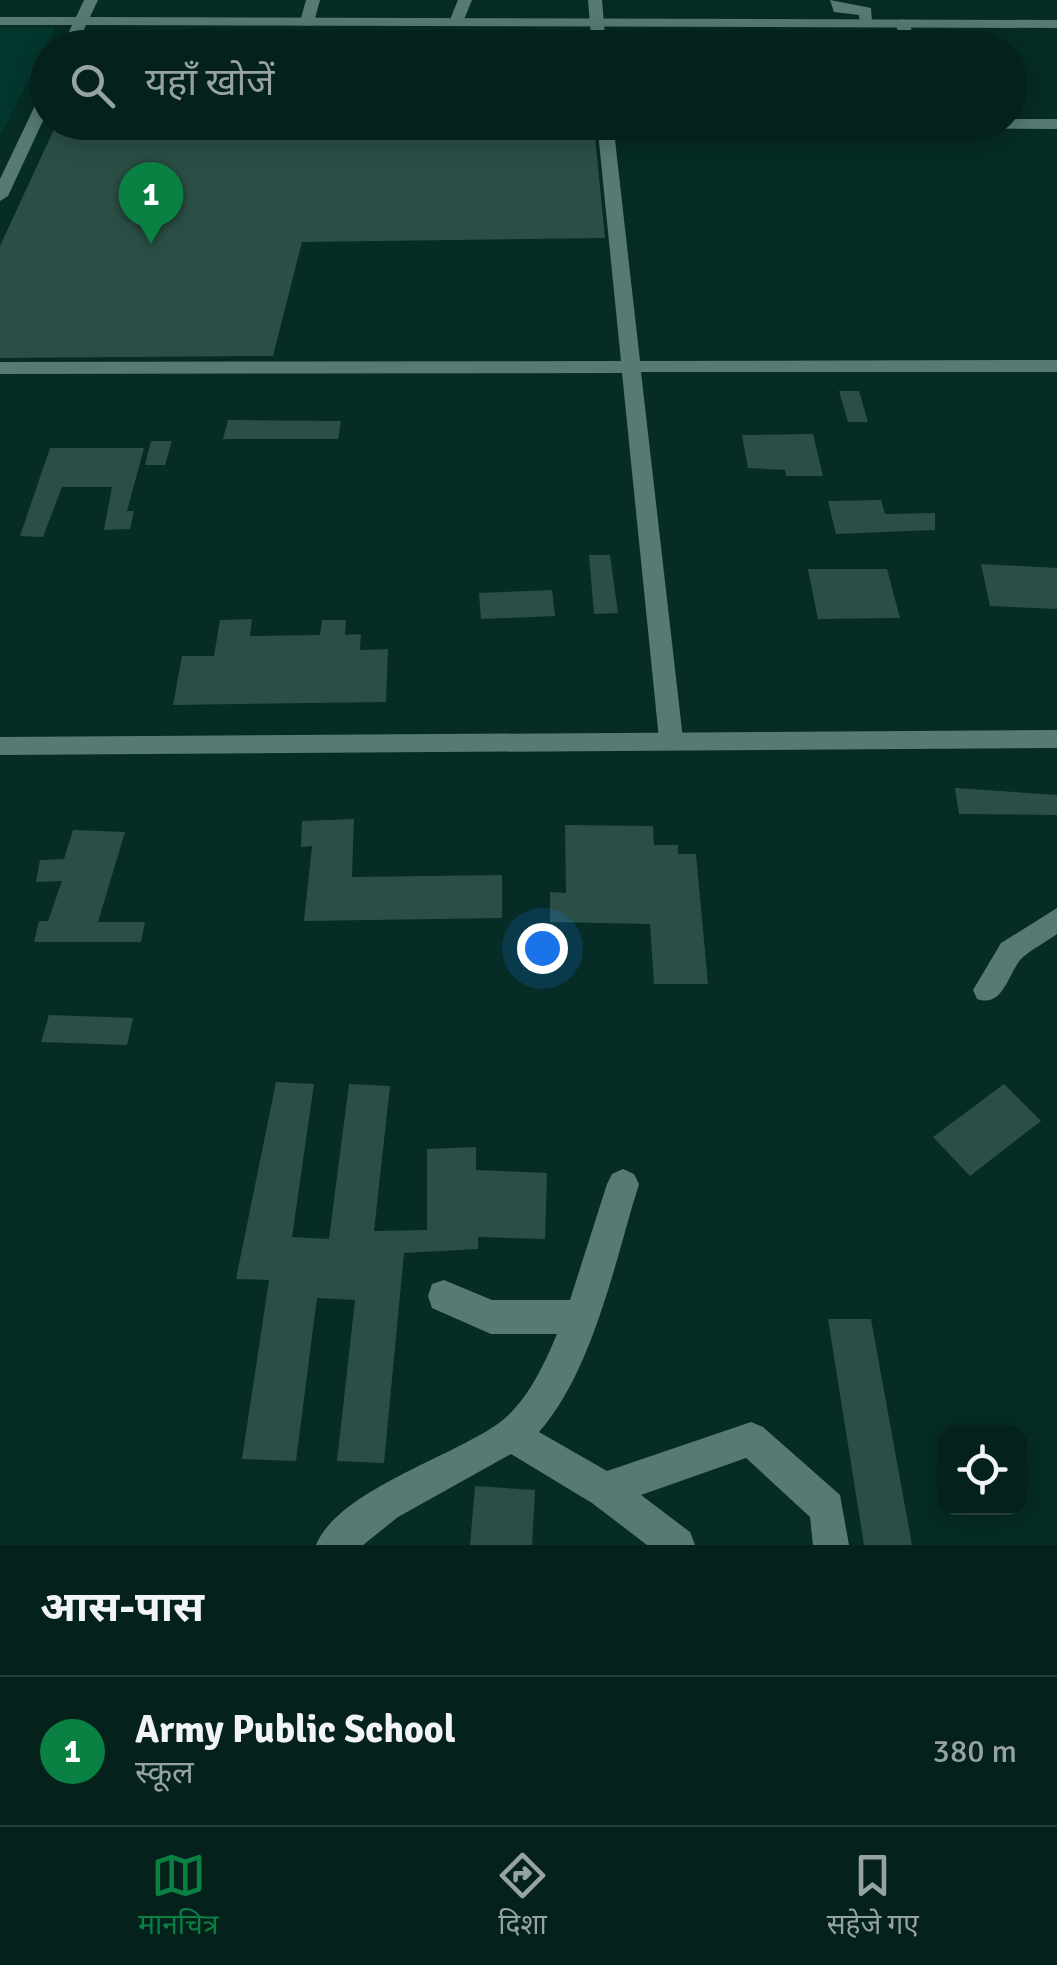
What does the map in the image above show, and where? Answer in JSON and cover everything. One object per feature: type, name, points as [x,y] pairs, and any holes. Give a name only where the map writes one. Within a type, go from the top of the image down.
[{"type":"street","points":[[77,30],[91,0]]},
{"type":"street","points":[[307,22],[313,0]]},
{"type":"street","points":[[456,22],[464,0]]},
{"type":"street","points":[[595,0],[598,30]]},
{"type":"street","points":[[837,0],[839,9],[866,11],[865,23]]},
{"type":"street","points":[[0,21],[1057,24]]},
{"type":"street","points":[[902,24],[904,30]]},
{"type":"street","points":[[1027,123],[1057,124]]},
{"type":"street","points":[[0,196],[30,132]]},
{"type":"street","points":[[607,140],[671,739]]},
{"type":"street","points":[[0,368],[1057,366]]},
{"type":"street","points":[[0,746],[671,739],[1057,740]]},
{"type":"street","points":[[987,990],[1012,950],[1057,919]]},
{"type":"street","points":[[334,1545],[385,1504],[530,1422],[558,1374],[623,1184]]},
{"type":"street","points":[[444,1296],[491,1317],[577,1317]]},
{"type":"street","points":[[510,1434],[605,1490],[677,1545]]},
{"type":"street","points":[[605,1490],[751,1439],[827,1508],[831,1545]]},
{"type":"shaded area","points":[[0,28],[55,28],[30,30],[30,77],[0,136]]},
{"type":"building","points":[[49,140],[595,140],[605,238],[302,242],[273,356],[0,358],[0,246]]},
{"type":"building","points":[[839,391],[859,391],[868,422],[848,422]]},
{"type":"building","points":[[228,420],[341,421],[338,439],[223,439]]},
{"type":"building","points":[[813,434],[823,476],[786,476],[785,470],[748,468],[742,435]]},
{"type":"building","points":[[151,441],[172,441],[165,465],[145,465]]},
{"type":"building","points":[[50,448],[144,448],[127,511],[134,511],[130,529],[104,530],[112,487],[62,487],[43,537],[20,536]]},
{"type":"building","points":[[881,500],[885,514],[935,513],[935,530],[836,534],[828,501]]},
{"type":"building","points":[[589,555],[610,555],[618,613],[594,614]]},
{"type":"building","points":[[981,564],[1057,568],[1057,609],[990,606]]},
{"type":"building","points":[[808,569],[887,569],[900,618],[818,619]]},
{"type":"building","points":[[552,590],[555,616],[481,619],[479,593]]},
{"type":"building","points":[[252,619],[250,636],[320,635],[322,620],[346,620],[345,635],[361,634],[360,650],[388,649],[386,702],[173,705],[182,656],[214,656],[220,620]]},
{"type":"building","points":[[955,788],[1057,795],[1057,815],[959,814]]},
{"type":"building","points":[[354,819],[352,877],[502,875],[502,918],[304,921],[312,846],[301,847],[302,821]]},
{"type":"building","points":[[565,825],[653,826],[654,845],[678,845],[678,854],[696,854],[708,984],[654,984],[650,924],[550,922],[550,892],[566,893]]},
{"type":"building","points":[[73,830],[125,832],[98,922],[145,922],[141,942],[34,942],[39,921],[48,921],[62,881],[36,882],[40,860],[64,859]]},
{"type":"building","points":[[49,1015],[133,1018],[127,1045],[41,1042]]},
{"type":"building","points":[[276,1082],[314,1084],[292,1237],[329,1239],[349,1084],[390,1086],[374,1231],[427,1230],[427,1149],[476,1147],[476,1170],[547,1173],[545,1239],[478,1237],[478,1249],[404,1253],[384,1463],[337,1461],[355,1300],[317,1298],[296,1461],[242,1459],[269,1280],[236,1279]]},
{"type":"building","points":[[1004,1084],[1041,1121],[970,1176],[933,1137]]},
{"type":"building","points":[[828,1319],[871,1319],[912,1545],[864,1545]]},
{"type":"building","points":[[475,1486],[535,1490],[532,1545],[470,1545]]},
{"type":"place","name":"Army Public School","points":[[151,244]]}]
